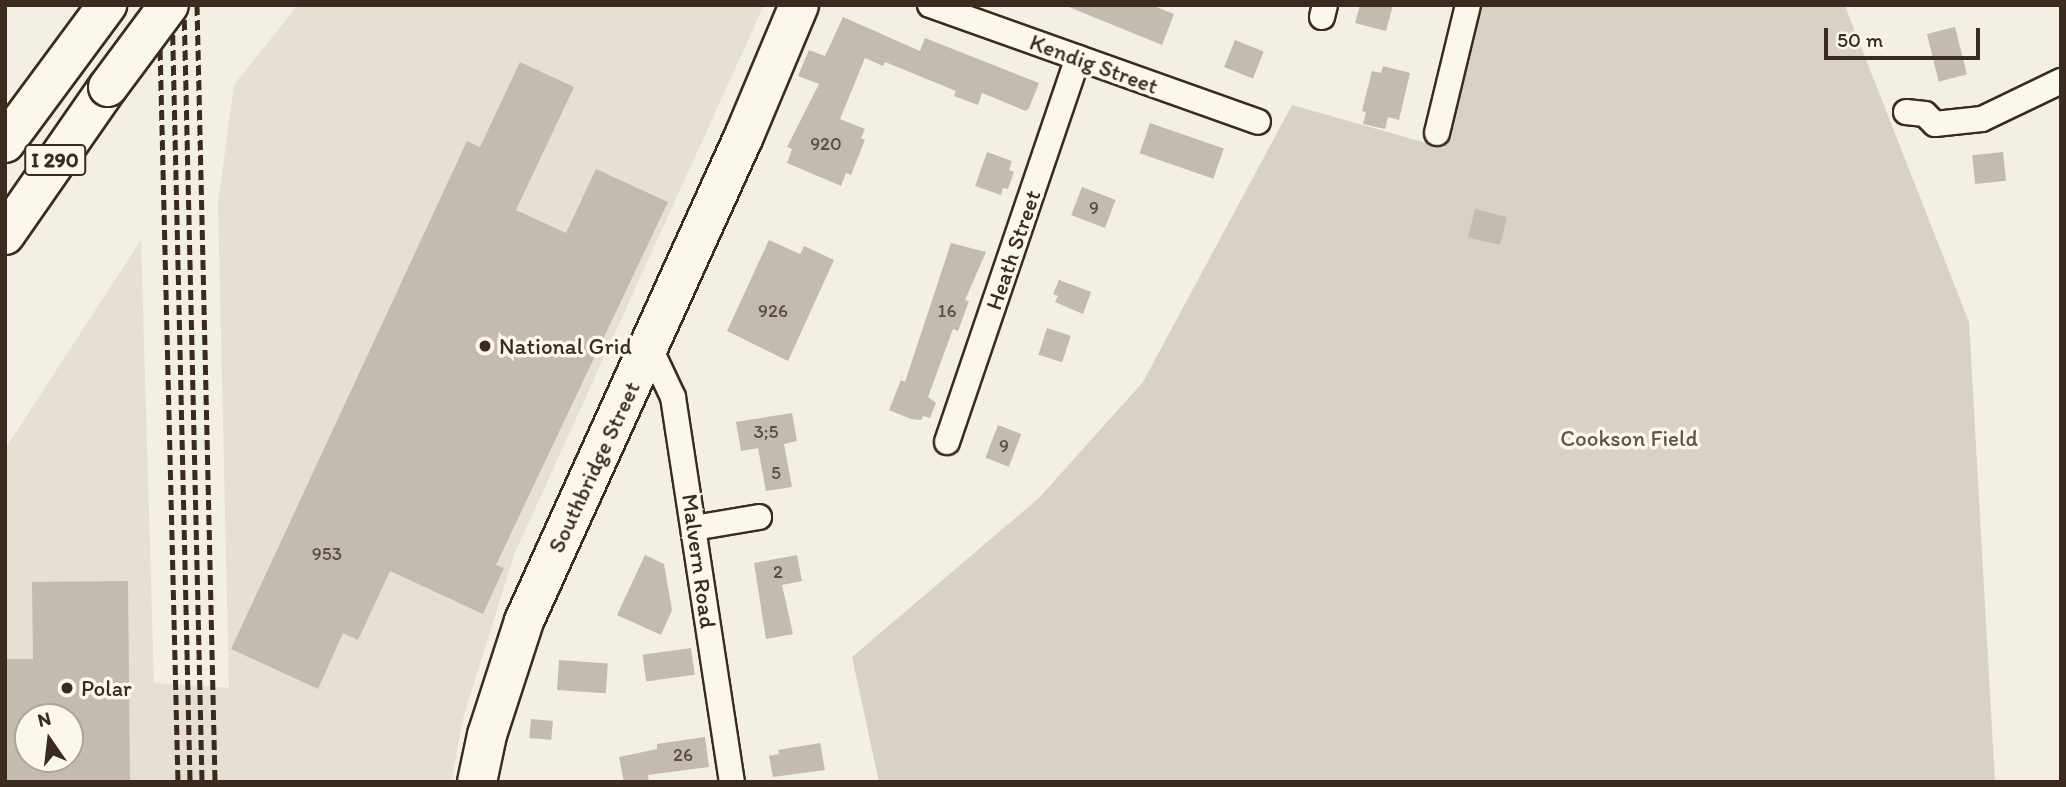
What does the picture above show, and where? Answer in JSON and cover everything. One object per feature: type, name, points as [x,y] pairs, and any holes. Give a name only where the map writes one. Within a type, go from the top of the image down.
[{"type":"main road","name":"I 290","points":[[5,143],[107,5]]},
{"type":"main road","name":"I 290","points":[[5,235],[169,5]]},
{"type":"main road","name":"Southbridge Street","points":[[477,782],[487,735],[524,621],[799,5]]},
{"type":"street","name":"Kendig Street","points":[[930,5],[1258,122]]},
{"type":"street","points":[[1437,133],[1468,5]]},
{"type":"street","name":"Heath Street","points":[[947,442],[1078,58]]},
{"type":"street","points":[[1906,113],[1925,114],[1935,124],[1982,119],[2061,81]]},
{"type":"street","name":"Malvern Road","points":[[649,346],[673,397],[732,782]]},
{"type":"street","points":[[694,528],[759,517]]},
{"type":"shaded area","name":"National Grid","points":[[298,5],[764,5],[514,555],[464,715],[451,782],[5,782],[5,449],[141,240],[154,683],[229,688],[218,203],[234,85]]},
{"type":"green space","name":"Cookson Field","points":[[1480,5],[1845,6],[1969,322],[1995,782],[879,782],[852,657],[1039,498],[1143,382],[1292,105],[1444,148]]},
{"type":"building","points":[[1064,5],[1151,5],[1174,14],[1162,45]]},
{"type":"building","points":[[1360,5],[1393,5],[1386,31],[1355,23]]},
{"type":"building","points":[[843,17],[920,51],[925,38],[1039,83],[1029,108],[1026,111],[982,93],[978,105],[954,96],[956,91],[885,62],[883,66],[865,58],[840,119],[865,129],[861,138],[865,140],[851,175],[846,173],[841,186],[787,163],[792,149],[787,147],[819,84],[798,76],[809,50],[825,56]]},
{"type":"building","points":[[1955,27],[1967,75],[1939,82],[1927,34]]},
{"type":"building","points":[[1235,40],[1264,52],[1253,79],[1224,67]]},
{"type":"building","name":"National Grid","points":[[520,62],[574,87],[516,210],[566,233],[596,169],[668,202],[496,565],[504,568],[483,614],[390,571],[358,640],[343,633],[318,689],[231,649],[467,141],[480,147]]},
{"type":"building","points":[[1383,66],[1410,73],[1399,120],[1388,117],[1385,129],[1363,124],[1366,112],[1362,111],[1372,71],[1381,73]]},
{"type":"building","points":[[1150,123],[1224,148],[1213,179],[1140,153]]},
{"type":"building","points":[[987,152],[1012,161],[1009,170],[1014,172],[1008,189],[1003,188],[1001,195],[975,186]]},
{"type":"building","points":[[2003,152],[2006,181],[1975,184],[1972,155]]},
{"type":"building","points":[[1082,187],[1116,200],[1105,228],[1071,215]]},
{"type":"building","points":[[1475,209],[1507,217],[1500,245],[1468,237]]},
{"type":"building","points":[[769,240],[800,254],[804,246],[834,260],[788,361],[727,331]]},
{"type":"building","points":[[951,243],[986,252],[965,300],[969,301],[958,331],[953,329],[928,397],[936,403],[930,418],[923,416],[921,420],[911,419],[889,410],[901,380],[905,382]]},
{"type":"building","points":[[1059,280],[1091,292],[1083,314],[1055,302],[1058,296],[1053,294]]},
{"type":"building","points":[[1047,328],[1071,336],[1062,362],[1038,355]]},
{"type":"building","points":[[792,413],[797,441],[784,444],[792,487],[766,491],[758,448],[741,451],[736,422]]},
{"type":"building","points":[[998,425],[1021,434],[1009,467],[985,458]]},
{"type":"building","points":[[645,555],[664,564],[672,610],[661,635],[617,615]]},
{"type":"building","points":[[797,555],[802,581],[782,585],[793,634],[766,639],[754,563]]},
{"type":"building","name":"Polar","points":[[128,581],[130,782],[5,782],[5,659],[33,659],[32,582]]},
{"type":"building","points":[[691,648],[695,675],[646,682],[642,655]]},
{"type":"building","points":[[559,660],[608,663],[606,693],[557,690]]},
{"type":"building","points":[[531,719],[553,721],[551,740],[529,738]]},
{"type":"building","points":[[705,737],[709,767],[648,775],[649,782],[624,782],[619,757],[657,749],[657,744]]},
{"type":"building","points":[[820,743],[825,770],[773,777],[769,756],[779,754],[778,750]]},
{"type":"railway","points":[[159,5],[178,782]]},
{"type":"railway","points":[[172,5],[190,782]]},
{"type":"railway","points":[[184,5],[202,782]]},
{"type":"railway","points":[[197,5],[215,782]]},
{"type":"place","name":"National Grid","points":[[485,346]]},
{"type":"place","name":"Polar","points":[[67,688]]}]
